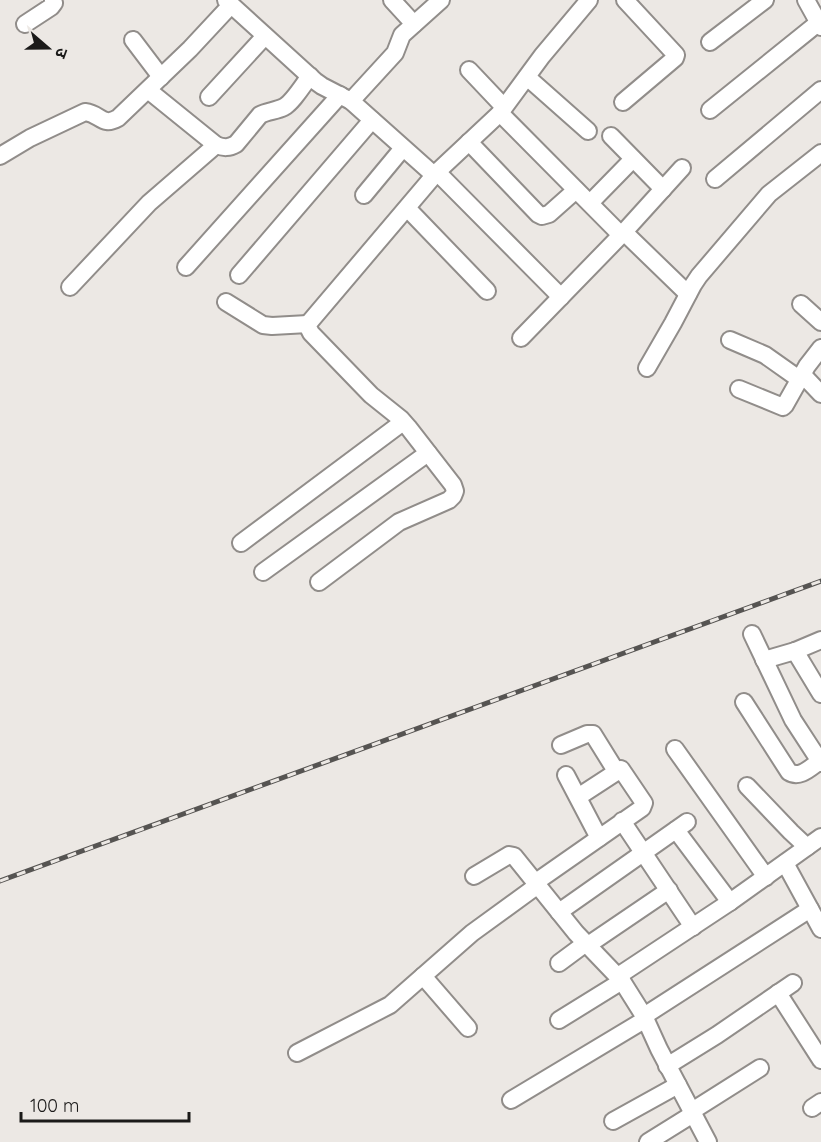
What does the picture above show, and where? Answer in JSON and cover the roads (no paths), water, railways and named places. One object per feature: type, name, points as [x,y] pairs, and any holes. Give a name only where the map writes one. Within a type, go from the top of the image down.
[{"type":"street","points":[[25,24],[51,7],[53,0]]},
{"type":"street","points":[[392,0],[414,24]]},
{"type":"street","points":[[226,302],[263,325],[308,324],[435,174],[502,110],[588,0]]},
{"type":"street","points":[[623,102],[676,55],[625,0]]},
{"type":"street","points":[[710,42],[765,0]]},
{"type":"street","points":[[710,110],[820,25],[806,0]]},
{"type":"street","points":[[186,267],[345,98],[394,53],[402,35],[439,1]]},
{"type":"street","points":[[0,156],[30,138],[85,112],[106,122],[112,122],[118,118],[190,49],[228,3],[322,86],[345,98],[435,174],[561,297]]},
{"type":"street","points":[[209,97],[265,36]]},
{"type":"street","points":[[133,40],[161,77]]},
{"type":"street","points":[[469,70],[502,110],[576,189],[688,294]]},
{"type":"street","points":[[148,90],[216,145],[230,147],[236,144],[260,115],[289,103],[310,76]]},
{"type":"street","points":[[527,77],[588,131]]},
{"type":"street","points":[[715,179],[821,90]]},
{"type":"street","points":[[239,275],[372,120]]},
{"type":"street","points":[[611,136],[663,189]]},
{"type":"street","points":[[469,141],[542,216],[549,214],[576,189]]},
{"type":"street","points":[[70,288],[149,203],[216,145]]},
{"type":"street","points":[[364,195],[403,148]]},
{"type":"street","points":[[647,368],[699,276],[769,194],[821,153]]},
{"type":"street","points":[[590,203],[633,159]]},
{"type":"street","points":[[521,338],[622,234],[682,168]]},
{"type":"street","points":[[407,208],[487,291]]},
{"type":"street","points":[[801,304],[821,322]]},
{"type":"street","points":[[308,324],[311,333],[371,395],[404,422],[453,485],[455,491],[453,496],[444,503],[399,522],[320,582]]},
{"type":"street","points":[[730,340],[765,355],[801,377],[821,394]]},
{"type":"street","points":[[739,389],[783,407],[807,366],[821,348]]},
{"type":"street","points":[[241,543],[404,422]]},
{"type":"street","points":[[263,572],[428,453]]},
{"type":"street","points":[[744,702],[789,772],[799,775],[820,762],[793,720],[752,634]]},
{"type":"street","points":[[764,660],[821,640]]},
{"type":"street","points":[[795,651],[821,694]]},
{"type":"street","points":[[561,746],[587,734],[593,734],[616,771]]},
{"type":"street","points":[[675,749],[766,877]]},
{"type":"street","points":[[297,1053],[390,1005],[472,933],[599,837],[642,808],[644,803],[621,769],[578,797]]},
{"type":"street","points":[[566,775],[599,837]]},
{"type":"street","points":[[747,786],[791,832],[816,844]]},
{"type":"street","points":[[622,821],[693,927]]},
{"type":"street","points":[[559,912],[682,826],[730,902]]},
{"type":"street","points":[[559,1020],[785,863],[816,844]]},
{"type":"street","points":[[474,876],[514,856],[559,912],[620,979],[645,1018],[667,1066],[708,1142]]},
{"type":"street","points":[[785,863],[821,929]]},
{"type":"street","points":[[559,963],[669,890]]},
{"type":"street","points":[[512,1100],[645,1018],[810,909]]},
{"type":"street","points":[[423,976],[468,1028]]},
{"type":"street","points":[[667,1066],[793,983]]},
{"type":"street","points":[[778,993],[821,1060]]},
{"type":"street","points":[[648,1142],[760,1068]]},
{"type":"street","points":[[613,1121],[678,1085]]},
{"type":"railway","points":[[0,881],[821,581]]}]
